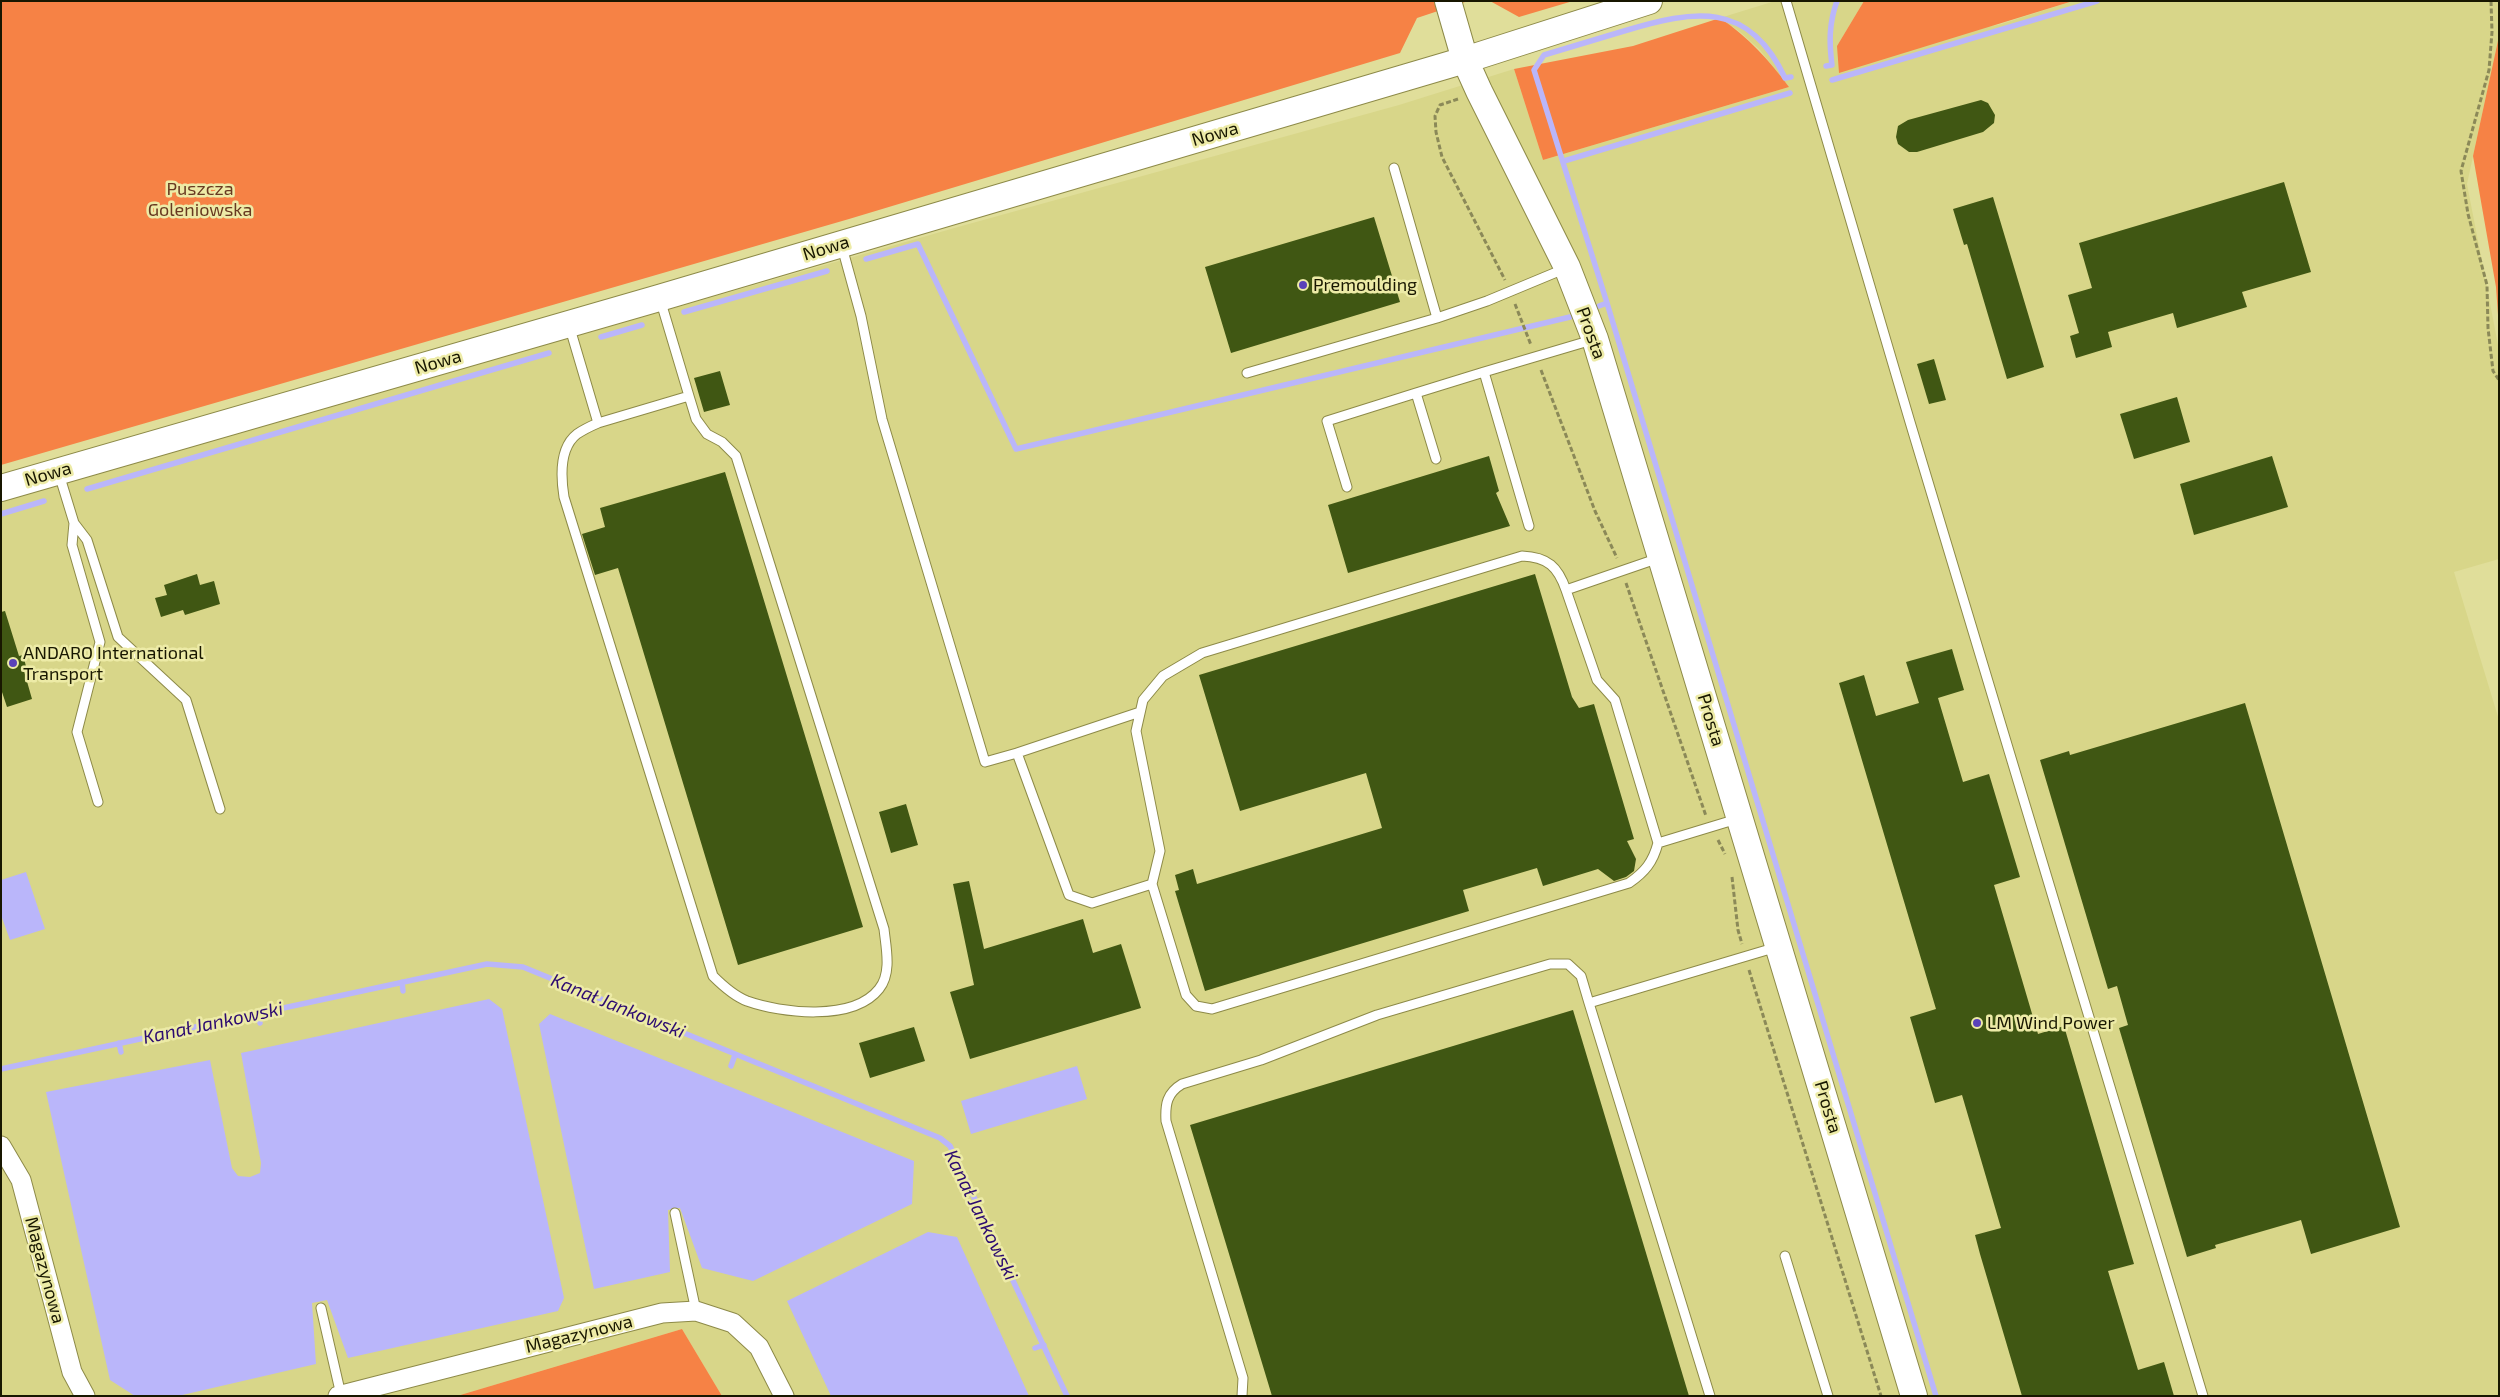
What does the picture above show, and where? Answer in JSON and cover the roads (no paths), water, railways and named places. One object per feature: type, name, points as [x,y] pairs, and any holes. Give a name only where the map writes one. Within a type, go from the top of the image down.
[{"type":"street","name":"Prosta","points":[[1448,1],[1465,60],[1567,268],[1594,339],[1780,946],[1914,1396]]},
{"type":"street","name":"Nowa","points":[[1,488],[569,325],[1465,60],[1649,1]]},
{"type":"street","name":"Magazynowa","points":[[1,1146],[22,1180],[72,1372],[85,1396]]},
{"type":"street","name":"Magazynowa","points":[[340,1395],[662,1313],[696,1311],[733,1323],[759,1347],[784,1396]]},
{"type":"lane","points":[[1786,1],[1918,451],[2203,1396]]},
{"type":"lane","points":[[1394,168],[1437,318]]},
{"type":"lane","points":[[841,244],[861,316],[882,419],[985,762],[1140,712]]},
{"type":"lane","points":[[1248,373],[1437,318],[1567,268]]},
{"type":"lane","points":[[659,298],[689,396],[696,419],[707,434],[722,442],[736,456],[884,929],[888,955],[886,976],[879,989],[864,1002],[836,1010],[786,1011],[745,1000],[728,990],[712,976],[564,497],[562,477],[564,454],[575,435],[598,423],[689,396]]},
{"type":"lane","points":[[569,325],[598,423]]},
{"type":"lane","points":[[1347,487],[1327,421],[1594,339]]},
{"type":"lane","points":[[1484,372],[1529,526]]},
{"type":"lane","points":[[1416,393],[1436,459]]},
{"type":"lane","points":[[59,471],[74,523],[72,545],[100,642],[77,732],[98,802]]},
{"type":"lane","points":[[74,523],[88,540],[118,637],[186,700],[220,809]]},
{"type":"lane","points":[[1522,556],[1536,556],[1552,563],[1561,576],[1597,680],[1615,700],[1658,843],[1654,857],[1644,872],[1629,883],[1212,1009],[1196,1006],[1186,995],[1152,884],[1160,851],[1136,731],[1140,712],[1143,700],[1163,676],[1202,653],[1522,556]]},
{"type":"lane","points":[[1566,590],[1662,557]]},
{"type":"lane","points":[[1017,753],[1069,894],[1092,903],[1152,884]]},
{"type":"lane","points":[[1658,843],[1740,818]]},
{"type":"lane","points":[[1590,1003],[1780,946]]},
{"type":"lane","points":[[1242,1396],[1243,1378],[1166,1121],[1165,1107],[1168,1096],[1174,1088],[1182,1084],[1261,1060],[1377,1015],[1550,964],[1568,964],[1581,976],[1710,1396]]},
{"type":"lane","points":[[675,1213],[696,1311]]},
{"type":"lane","points":[[1785,1256],[1828,1396]]},
{"type":"lane","points":[[321,1308],[340,1395]]},
{"type":"waterway","points":[[1826,66],[1832,65],[1830,33],[1837,1]]},
{"type":"waterway","points":[[1832,80],[2097,1]]},
{"type":"waterway","points":[[1599,306],[1607,303],[1534,70],[1544,55],[1650,24],[1696,16],[1717,17],[1737,23],[1754,35],[1771,53],[1785,78],[1791,77]]},
{"type":"waterway","points":[[1564,161],[1790,93]]},
{"type":"waterway","points":[[866,259],[918,244],[1016,449],[1570,317]]},
{"type":"waterway","points":[[684,312],[827,271]]},
{"type":"waterway","points":[[1607,303],[1936,1396]]},
{"type":"waterway","points":[[601,337],[642,325]]},
{"type":"waterway","points":[[87,489],[549,353]]},
{"type":"waterway","points":[[1,514],[44,501]]},
{"type":"waterway","name":"Kanał Jankowski","points":[[1,1069],[487,964],[523,967],[940,1138],[950,1146],[1067,1396]]},
{"type":"waterway","points":[[402,982],[403,991]]},
{"type":"waterway","points":[[258,1014],[260,1023]]},
{"type":"waterway","points":[[119,1043],[121,1052]]},
{"type":"waterway","points":[[731,1066],[735,1055]]},
{"type":"waterway","name":"Kanał Jankowski","points":[[1035,1348],[1044,1345]]},
{"type":"place","name":"Premoulding","points":[[1303,285]]},
{"type":"place","name":"ANDARO International Transport","points":[[13,663]]},
{"type":"place","name":"LM Wind Power","points":[[1977,1023]]},
{"type":"park label","name":"Puszcza Goleniowska","points":[[200,199]]}]
